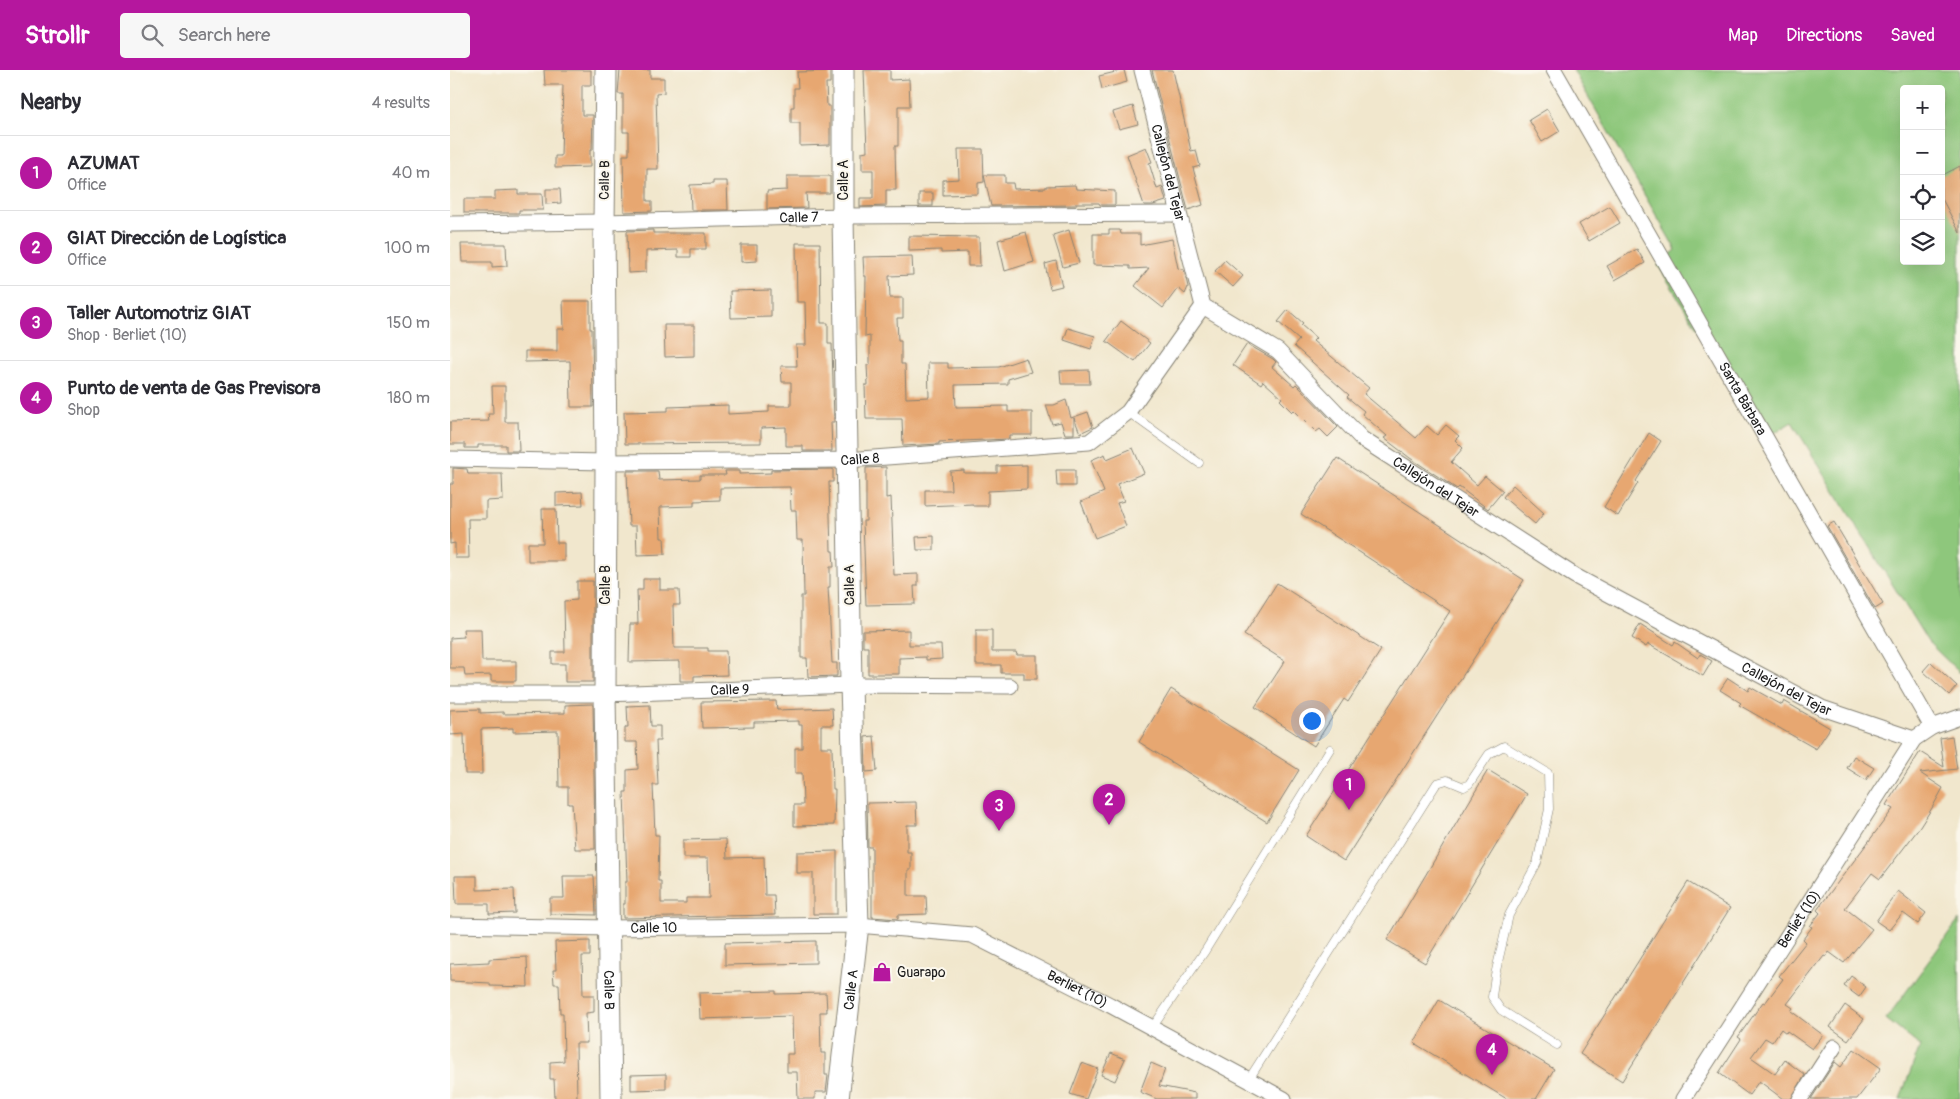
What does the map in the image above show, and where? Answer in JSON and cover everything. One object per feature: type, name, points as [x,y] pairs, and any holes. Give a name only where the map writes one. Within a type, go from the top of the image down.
[{"type":"street","name":"Calle B","points":[[606,70],[604,222],[605,694],[611,1099]]},
{"type":"street","name":"Calle A","points":[[838,1099],[858,925],[847,460],[843,70]]},
{"type":"street","name":"Callejón del Tejar","points":[[1142,70],[1203,306],[1278,351],[1362,439],[1575,576],[1822,708],[1914,738]]},
{"type":"street","name":"Santa Bárbara","points":[[1554,70],[1932,727]]},
{"type":"street","name":"Calle 7","points":[[450,224],[843,216],[1178,214]]},
{"type":"street","name":"Calle 8","points":[[450,459],[606,462],[847,460],[1089,442],[1128,412],[1203,306]]},
{"type":"street","name":"Calle 9","points":[[450,694],[605,694],[851,684],[1010,686]]},
{"type":"street","points":[[1914,738],[1958,714]]},
{"type":"street","name":"Berliet (10)","points":[[1683,1099],[1914,738]]},
{"type":"street","name":"Calle 10","points":[[450,925],[609,928],[858,925]]},
{"type":"street","name":"Berliet (10)","points":[[858,925],[972,935],[1284,1099]]},
{"type":"street","points":[[1800,1099],[1834,1047]]},
{"type":"lane","points":[[1128,412],[1199,463]]},
{"type":"lane","points":[[1248,1079],[1437,783],[1447,780],[1464,787],[1470,784],[1489,754],[1504,746],[1548,773],[1549,809],[1536,863],[1509,915],[1495,975],[1492,997],[1501,1010],[1558,1045]]},
{"type":"lane","points":[[1152,1028],[1205,950],[1330,749]]},
{"type":"green space","points":[[1573,70],[1960,70],[1960,673],[1928,642],[1792,422],[1765,438],[1658,265],[1676,250]]},
{"type":"green space","points":[[1959,920],[1960,1099],[1900,1099],[1920,1046],[1886,1019]]},
{"type":"building","points":[[544,70],[591,70],[591,85],[582,85],[582,115],[593,115],[590,167],[555,168],[555,156],[561,156],[563,85],[545,85]]},
{"type":"building","points":[[620,70],[650,70],[650,78],[664,78],[664,93],[656,94],[658,169],[647,169],[647,201],[652,201],[652,211],[624,212],[623,155],[629,155],[629,132],[623,132],[623,94],[618,94]]},
{"type":"building","points":[[864,70],[890,70],[890,80],[909,79],[910,106],[898,106],[898,146],[895,146],[896,190],[886,190],[886,206],[860,207],[860,198],[873,198],[873,170],[862,170],[862,152],[867,151]]},
{"type":"building","points":[[1124,70],[1127,82],[1102,89],[1099,76]]},
{"type":"building","points":[[1152,70],[1173,70],[1191,151],[1196,150],[1200,166],[1193,168],[1203,205],[1188,210]]},
{"type":"building","points":[[830,71],[830,83],[826,83],[827,106],[830,106],[830,145],[800,146],[800,123],[791,123],[791,107],[794,107],[794,88],[798,88],[797,72]]},
{"type":"building","points":[[1133,106],[1138,124],[1119,129],[1113,112]]},
{"type":"building","points":[[1547,109],[1560,131],[1542,142],[1529,120]]},
{"type":"building","points":[[1146,147],[1152,162],[1149,163],[1157,189],[1162,187],[1166,201],[1153,205],[1144,205],[1127,155]]},
{"type":"building","points":[[958,149],[983,149],[984,182],[978,183],[978,194],[943,195],[943,180],[959,179]]},
{"type":"building","points":[[1960,166],[1960,233],[1945,205],[1945,174]]},
{"type":"building","points":[[984,175],[1005,175],[1005,183],[1013,183],[1014,189],[1075,185],[1076,189],[1115,191],[1115,205],[1076,203],[1076,205],[991,206]]},
{"type":"building","points":[[787,176],[830,176],[830,193],[806,193],[807,208],[767,209],[767,191],[787,190]]},
{"type":"building","points":[[713,181],[727,181],[728,210],[691,210],[690,185],[713,184]]},
{"type":"building","points":[[546,189],[560,189],[561,203],[546,204]]},
{"type":"building","points":[[518,190],[518,194],[542,194],[543,210],[519,210],[519,213],[464,213],[464,199],[495,199],[495,191]]},
{"type":"building","points":[[919,193],[933,193],[933,206],[919,206]]},
{"type":"building","points":[[1610,206],[1620,223],[1589,241],[1579,224]]},
{"type":"building","points":[[653,230],[653,233],[706,233],[706,249],[691,249],[691,257],[678,257],[678,250],[646,251],[646,272],[628,273],[627,231]]},
{"type":"building","points":[[1069,230],[1079,263],[1063,267],[1053,235]]},
{"type":"building","points":[[1109,230],[1120,230],[1121,234],[1140,234],[1140,245],[1172,239],[1178,268],[1184,270],[1188,287],[1185,294],[1178,288],[1163,308],[1135,286],[1149,268],[1130,269],[1130,266],[1093,265],[1093,234],[1109,234]]},
{"type":"building","points":[[1026,232],[1034,262],[1005,271],[998,240]]},
{"type":"building","points":[[909,236],[979,237],[980,266],[968,266],[968,252],[941,253],[941,250],[909,251]]},
{"type":"building","points":[[796,243],[820,243],[821,323],[828,323],[828,344],[832,344],[834,422],[831,422],[832,451],[803,451],[803,446],[786,446],[786,427],[761,428],[761,443],[625,444],[624,412],[668,411],[668,407],[728,405],[728,414],[769,412],[769,406],[791,406],[791,382],[782,382],[781,366],[797,366],[796,345],[806,345],[805,302],[797,302]]},
{"type":"building","points":[[461,244],[506,244],[507,266],[492,267],[492,262],[462,262]]},
{"type":"building","points":[[741,245],[757,245],[757,261],[741,262]]},
{"type":"building","points":[[1637,249],[1645,263],[1615,280],[1607,266]]},
{"type":"building","points":[[912,256],[913,275],[889,276],[890,298],[903,298],[903,318],[897,318],[898,341],[901,341],[901,364],[905,364],[906,398],[929,397],[928,363],[948,363],[948,368],[999,367],[1026,358],[1031,372],[1008,379],[1008,384],[955,385],[956,407],[1008,406],[1008,412],[1032,412],[1032,435],[1009,435],[1009,439],[939,442],[939,444],[903,446],[902,419],[866,419],[865,385],[868,385],[867,365],[870,365],[870,336],[865,337],[866,276],[864,276],[863,257]]},
{"type":"building","points":[[1225,260],[1243,276],[1233,287],[1215,271]]},
{"type":"building","points":[[1056,261],[1062,286],[1050,289],[1045,264]]},
{"type":"building","points":[[771,290],[771,317],[731,318],[730,291]]},
{"type":"building","points":[[563,301],[590,301],[593,407],[571,407],[570,361],[525,362],[525,351],[557,351],[557,329],[564,329]]},
{"type":"building","points":[[1288,310],[1316,338],[1313,341],[1369,388],[1364,394],[1416,438],[1427,426],[1437,435],[1446,425],[1459,436],[1455,440],[1463,448],[1451,462],[1477,485],[1485,476],[1503,491],[1488,509],[1459,487],[1457,489],[1410,458],[1384,438],[1387,436],[1362,414],[1364,411],[1347,397],[1349,395],[1294,346],[1299,340],[1278,322]]},
{"type":"building","points":[[1121,321],[1150,343],[1135,362],[1106,341]]},
{"type":"building","points":[[664,325],[694,325],[694,356],[665,357]]},
{"type":"building","points":[[1068,328],[1095,336],[1091,349],[1064,340]]},
{"type":"building","points":[[1247,344],[1273,359],[1276,362],[1272,367],[1294,386],[1296,384],[1338,427],[1328,437],[1320,429],[1316,432],[1294,410],[1292,412],[1280,400],[1282,398],[1263,381],[1261,384],[1233,365]]},
{"type":"building","points":[[1089,370],[1090,384],[1061,384],[1060,371]]},
{"type":"building","points":[[492,386],[505,386],[505,422],[518,422],[519,451],[506,451],[506,445],[478,445],[478,448],[465,448],[465,444],[450,444],[450,422],[489,421],[488,414],[493,414]]},
{"type":"building","points":[[1066,400],[1071,418],[1088,412],[1093,427],[1080,433],[1074,418],[1074,434],[1065,434],[1061,422],[1052,424],[1046,405],[1054,405]]},
{"type":"building","points":[[1649,433],[1661,441],[1636,481],[1638,483],[1618,516],[1604,507]]},
{"type":"building","points":[[1133,448],[1144,473],[1117,484],[1124,501],[1117,503],[1126,526],[1095,538],[1081,502],[1104,492],[1091,460],[1105,454],[1107,459]]},
{"type":"building","points":[[1337,458],[1524,580],[1344,861],[1306,836],[1450,611],[1301,514]]},
{"type":"building","points":[[1027,465],[1027,489],[988,491],[988,506],[973,506],[973,504],[925,506],[925,490],[951,490],[950,471],[964,470],[964,473],[997,473],[997,466]]},
{"type":"building","points":[[886,467],[886,498],[891,497],[894,575],[918,574],[918,586],[914,586],[915,604],[866,605],[863,521],[866,521],[866,468]]},
{"type":"building","points":[[453,468],[467,469],[468,474],[502,474],[503,500],[486,501],[486,519],[468,519],[469,558],[455,558],[455,543],[450,544],[450,484],[453,484]]},
{"type":"building","points":[[833,469],[833,482],[829,482],[831,551],[833,551],[834,567],[830,567],[830,587],[828,587],[832,663],[837,663],[837,676],[808,677],[807,658],[801,658],[801,596],[804,596],[803,540],[797,540],[796,510],[791,510],[790,487],[720,488],[720,500],[694,501],[694,506],[660,507],[661,538],[664,538],[665,554],[637,555],[636,526],[629,526],[627,471],[658,471],[659,480],[700,479],[700,475],[726,475],[725,471],[739,471],[739,474],[771,473],[771,470]]},
{"type":"building","points":[[1056,470],[1075,470],[1075,486],[1057,486]]},
{"type":"building","points":[[1513,485],[1544,513],[1535,524],[1503,497]]},
{"type":"building","points":[[582,492],[583,505],[556,506],[556,493]]},
{"type":"building","points":[[542,509],[556,509],[557,543],[564,543],[564,561],[528,561],[528,543],[543,543]]},
{"type":"building","points":[[1834,522],[1883,604],[1875,609],[1827,526]]},
{"type":"building","points":[[934,536],[934,550],[917,550],[916,537]]},
{"type":"building","points":[[643,579],[660,579],[660,590],[679,590],[680,605],[673,605],[674,648],[708,648],[708,651],[726,651],[727,675],[694,676],[694,681],[680,681],[680,661],[629,662],[630,624],[638,624],[637,590],[643,590]]},
{"type":"building","points":[[577,581],[593,581],[593,682],[565,682],[565,664],[552,664],[552,652],[565,652],[564,601],[577,600]]},
{"type":"building","points":[[1277,583],[1381,650],[1348,702],[1344,699],[1314,746],[1255,707],[1285,661],[1244,635]]},
{"type":"building","points":[[1640,624],[1673,645],[1675,642],[1698,658],[1700,654],[1712,661],[1703,676],[1648,644],[1646,647],[1632,638]]},
{"type":"building","points":[[463,629],[481,629],[482,661],[516,661],[516,681],[491,681],[491,675],[465,676],[464,668],[450,668],[450,638],[464,637]]},
{"type":"building","points":[[909,630],[909,645],[941,645],[942,659],[926,660],[926,657],[899,658],[899,674],[868,674],[868,647],[863,647],[863,631]]},
{"type":"building","points":[[976,630],[992,630],[992,652],[1016,652],[1017,655],[1037,655],[1037,679],[1024,679],[1024,673],[1001,673],[1001,665],[976,665]]},
{"type":"building","points":[[1931,662],[1957,686],[1949,695],[1923,671]]},
{"type":"building","points":[[1728,678],[1748,691],[1750,687],[1782,705],[1784,701],[1830,728],[1816,749],[1739,705],[1741,703],[1720,690]]},
{"type":"building","points":[[1171,689],[1299,770],[1267,822],[1139,742]]},
{"type":"building","points":[[776,701],[777,710],[832,708],[833,725],[821,725],[821,747],[832,747],[833,789],[835,789],[834,825],[794,826],[794,805],[803,805],[802,773],[795,773],[795,748],[802,748],[802,725],[799,725],[799,721],[754,722],[754,727],[702,728],[701,702]]},
{"type":"building","points":[[593,704],[595,849],[575,849],[572,804],[568,804],[568,787],[559,787],[558,731],[513,732],[513,728],[481,729],[482,774],[465,774],[464,734],[450,735],[450,710],[480,709],[480,713],[503,712],[503,714],[565,713],[565,705]]},
{"type":"building","points":[[650,705],[651,726],[660,726],[660,741],[656,741],[658,785],[653,785],[655,835],[659,835],[658,881],[661,881],[661,903],[686,903],[686,898],[709,898],[708,858],[683,858],[683,840],[726,839],[727,858],[764,857],[765,895],[774,895],[775,915],[623,918],[625,882],[627,882],[624,792],[627,792],[627,770],[638,769],[637,742],[625,742],[625,727],[628,727],[627,706]]},
{"type":"building","points":[[874,736],[877,771],[866,772],[865,737]]},
{"type":"building","points":[[1952,736],[1957,769],[1920,773],[1943,788],[1932,808],[1920,827],[1880,879],[1872,873],[1845,908],[1872,929],[1844,963],[1829,952],[1826,957],[1824,956],[1787,1004],[1793,1008],[1791,1011],[1823,1035],[1812,1049],[1787,1031],[1786,1033],[1781,1029],[1772,1042],[1765,1038],[1751,1057],[1775,1074],[1785,1060],[1805,1075],[1791,1099],[1783,1099],[1759,1081],[1749,1095],[1719,1073],[1741,1039],[1738,1037],[1763,1002],[1765,1003],[1783,979],[1779,976],[1806,942],[1803,939],[1820,913],[1817,910],[1893,809],[1886,805],[1920,752],[1944,767],[1940,738]]},
{"type":"building","points":[[1854,756],[1874,768],[1866,780],[1847,768]]},
{"type":"building","points":[[1488,770],[1527,794],[1425,963],[1387,940]]},
{"type":"building","points":[[916,802],[917,825],[907,825],[907,852],[911,852],[911,870],[908,870],[908,896],[926,896],[927,914],[898,915],[898,919],[872,917],[872,847],[868,847],[867,803]]},
{"type":"building","points":[[837,851],[837,914],[813,914],[813,873],[797,873],[797,852]]},
{"type":"building","points":[[455,876],[477,876],[477,890],[514,889],[515,913],[489,914],[489,904],[456,904]]},
{"type":"building","points":[[563,876],[594,876],[596,915],[550,914],[550,898],[564,898]]},
{"type":"building","points":[[1688,882],[1730,908],[1622,1081],[1580,1054]]},
{"type":"building","points":[[1898,891],[1926,913],[1918,924],[1903,913],[1889,930],[1876,921]]},
{"type":"building","points":[[590,941],[590,956],[582,956],[583,995],[594,995],[594,1012],[586,1013],[587,1043],[576,1043],[577,1099],[555,1099],[554,1079],[550,1079],[550,1062],[564,1061],[563,1013],[560,1013],[559,984],[554,984],[553,970],[556,970],[555,942]]},
{"type":"building","points":[[816,941],[816,963],[725,965],[725,943]]},
{"type":"building","points":[[527,957],[528,987],[490,986],[490,983],[450,981],[450,964],[489,962],[489,959]]},
{"type":"building","points":[[1851,976],[1866,987],[1859,997],[1844,986]]},
{"type":"building","points":[[776,991],[776,994],[826,993],[827,1012],[820,1012],[821,1053],[825,1053],[825,1075],[828,1075],[826,1092],[815,1092],[815,1099],[798,1099],[797,1072],[787,1072],[787,1054],[793,1054],[792,1016],[700,1019],[699,993]]},
{"type":"building","points":[[1439,1000],[1554,1069],[1536,1099],[1507,1099],[1414,1043]]},
{"type":"building","points":[[1845,1005],[1864,1019],[1848,1040],[1830,1027]]},
{"type":"building","points":[[1854,1049],[1881,1068],[1857,1099],[1811,1099],[1835,1062],[1841,1067]]},
{"type":"building","points":[[1111,1053],[1125,1059],[1115,1081],[1101,1075]]},
{"type":"building","points":[[1082,1063],[1098,1069],[1086,1099],[1070,1094]]},
{"type":"building","points":[[1151,1063],[1165,1069],[1159,1086],[1195,1093],[1195,1099],[1157,1099],[1140,1092]]},
{"type":"building","points":[[666,1074],[666,1089],[631,1090],[631,1075]]},
{"type":"place","name":"AZUMAT","points":[[1349,810]]},
{"type":"place","name":"GIAT Dirección de Logística","points":[[1109,825]]},
{"type":"place","name":"Taller Automotriz GIAT","points":[[999,831]]},
{"type":"place","name":"Guarapo","points":[[882,972]]},
{"type":"place","name":"Punto de venta de Gas Previsora","points":[[1492,1075]]}]
